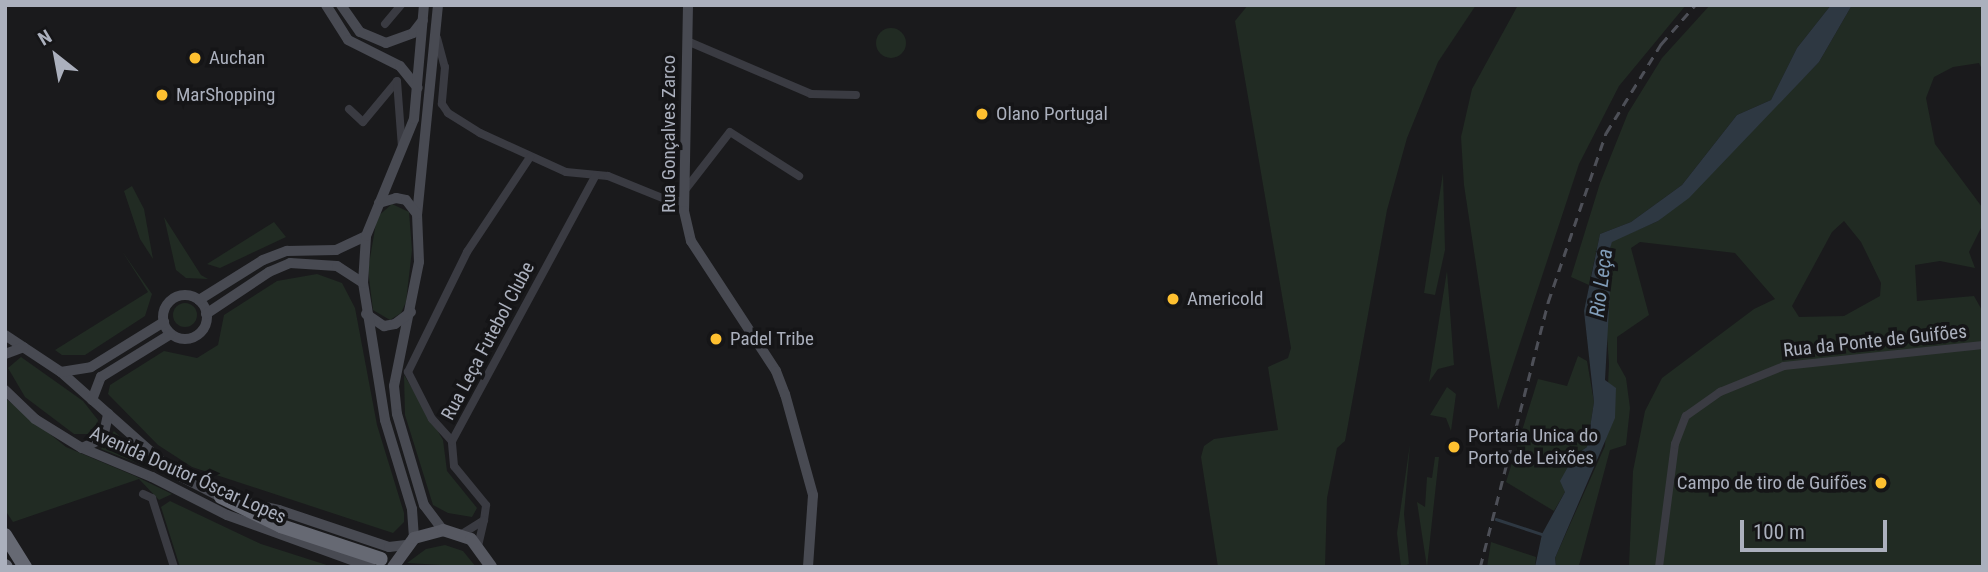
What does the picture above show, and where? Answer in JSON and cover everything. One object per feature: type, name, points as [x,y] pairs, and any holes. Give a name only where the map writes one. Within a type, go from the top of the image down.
[{"type":"highway","points":[[221,497],[281,526],[382,564]]},
{"type":"highway","points":[[5,535],[25,567]]},
{"type":"main road","points":[[326,5],[355,47],[400,66],[418,88]]},
{"type":"main road","points":[[341,5],[360,32],[386,43],[412,33],[423,20]]},
{"type":"main road","points":[[410,541],[412,509],[385,420],[363,283],[366,236],[402,156],[414,119],[424,5]]},
{"type":"main road","points":[[438,5],[417,214],[419,262],[394,386],[397,414],[424,505],[443,530]]},
{"type":"main road","name":"Rua Gonçalves Zarco","points":[[688,5],[684,196],[691,241],[776,371],[785,394],[813,495],[808,567]]},
{"type":"main road","points":[[379,203],[396,198],[406,200],[417,214]]},
{"type":"main road","points":[[171,334],[164,322],[164,311],[174,299],[184,296],[199,300],[263,260],[287,251],[336,250],[366,236]]},
{"type":"main road","points":[[206,314],[269,272],[290,263],[337,266],[363,283]]},
{"type":"main road","points":[[92,400],[101,377],[171,334],[192,338],[204,328],[206,314],[199,300]]},
{"type":"main road","points":[[366,314],[384,326],[395,324],[411,312]]},
{"type":"main road","points":[[61,372],[91,367],[164,322]]},
{"type":"main road","name":"Avenida Doutor Óscar Lopes","points":[[5,335],[61,372],[176,474],[221,497],[279,510],[389,547],[410,541]]},
{"type":"main road","points":[[5,354],[24,347]]},
{"type":"main road","name":"Avenida Doutor Óscar Lopes","points":[[5,390],[35,419],[82,449],[228,515],[382,564]]},
{"type":"main road","points":[[82,449],[103,438],[108,414]]},
{"type":"main road","points":[[382,564],[410,541],[443,530],[462,534],[478,545],[492,565]]},
{"type":"street","points":[[385,24],[401,5]]},
{"type":"street","points":[[436,35],[445,67],[444,110],[530,157],[566,172],[596,175],[684,196],[730,132],[799,176]]},
{"type":"street","points":[[687,41],[811,94],[856,95]]},
{"type":"street","points":[[349,109],[363,122],[397,81],[402,156]]},
{"type":"street","points":[[400,113],[414,119]]},
{"type":"street","points":[[452,441],[432,419],[408,372],[467,251],[530,157]]},
{"type":"street","name":"Rua Leça Futebol Clube","points":[[484,520],[486,506],[454,466],[452,441],[596,175]]},
{"type":"street","name":"Rua da Ponte de Guifões","points":[[1660,567],[1675,444],[1686,416],[1720,392],[1784,366],[1983,345]]},
{"type":"street","points":[[143,495],[152,498],[174,567]]},
{"type":"street","points":[[462,534],[484,520]]},
{"type":"street","points":[[478,545],[484,520]]},
{"type":"shaded area","points":[[1248,5],[1476,5],[1438,62],[1407,138],[1387,210],[1345,441],[1337,448],[1327,498],[1325,567],[1218,567],[1201,457],[1204,446],[1214,439],[1278,430],[1268,367],[1288,358],[1291,348],[1235,21]]},
{"type":"shaded area","points":[[1518,5],[1686,5],[1619,86],[1579,164],[1498,410],[1464,185],[1461,137],[1472,89]]},
{"type":"shaded area","points":[[1710,5],[1831,5],[1797,48],[1771,100],[1737,115],[1682,185],[1631,222],[1600,234],[1589,285],[1571,277],[1600,183],[1628,113],[1662,58]]},
{"type":"shaded area","points":[[1852,5],[1983,5],[1983,72],[1979,63],[1953,67],[1934,77],[1926,98],[1935,144],[1982,207],[1983,224],[1969,252],[1975,268],[1940,261],[1915,265],[1917,301],[1974,296],[1983,312],[1983,567],[1629,567],[1633,471],[1645,411],[1662,378],[1754,309],[1775,299],[1735,253],[1640,242],[1631,248],[1649,315],[1617,337],[1617,362],[1626,378],[1630,408],[1626,445],[1610,450],[1578,567],[1556,567],[1555,558],[1605,446],[1609,364],[1605,307],[1611,273],[1607,258],[1612,241],[1658,221],[1819,62]],"holes":[[[1844,221],[1861,242],[1881,283],[1880,296],[1844,316],[1799,317],[1792,306],[1832,232]]]},
{"type":"shaded area","points":[[891,28],[902,32],[906,43],[902,54],[891,58],[880,54],[876,43],[880,32]]},
{"type":"shaded area","points":[[1443,173],[1445,250],[1435,295],[1424,293]]},
{"type":"shaded area","points":[[132,186],[144,209],[153,259],[140,239],[124,191]]},
{"type":"shaded area","points":[[392,204],[409,212],[412,250],[406,302],[401,313],[390,320],[373,310],[368,270],[377,217]]},
{"type":"shaded area","points":[[164,217],[201,275],[208,279],[186,278],[176,270]]},
{"type":"shaded area","points":[[274,222],[286,237],[220,268],[207,264]]},
{"type":"shaded area","points":[[122,251],[152,294],[145,316],[85,355],[62,355],[55,350],[148,292]]},
{"type":"shaded area","points":[[1447,271],[1454,365],[1438,369],[1429,382]]},
{"type":"shaded area","points":[[317,274],[342,283],[355,308],[377,425],[404,513],[404,522],[393,533],[192,467],[158,445],[108,394],[110,385],[164,351],[197,358],[218,345],[224,315],[277,281]]},
{"type":"shaded area","points":[[185,303],[194,306],[197,315],[194,324],[185,327],[176,324],[173,315],[176,306]]},
{"type":"shaded area","points":[[1578,356],[1587,361],[1594,402],[1587,447],[1574,456],[1565,492],[1554,511],[1506,482],[1538,379],[1567,386]]},
{"type":"shaded area","points":[[21,357],[83,401],[98,420],[95,434],[74,434],[25,397],[8,368]]},
{"type":"shaded area","points":[[404,375],[443,440],[447,471],[477,508],[472,517],[448,513],[433,505],[405,415]]},
{"type":"shaded area","points":[[1447,387],[1456,394],[1451,431],[1446,418],[1430,415]]},
{"type":"shaded area","points":[[5,398],[66,447],[135,476],[172,494],[159,500],[139,479],[13,522],[5,510]]},
{"type":"shaded area","points":[[114,431],[148,463],[145,466],[101,449]]},
{"type":"shaded area","points":[[1410,444],[1404,514],[1409,564],[1401,567],[1397,533]]},
{"type":"shaded area","points":[[1435,457],[1439,457],[1427,567],[1417,502],[1425,507],[1427,477],[1432,478]]},
{"type":"shaded area","points":[[170,501],[261,544],[333,567],[180,567],[161,507]]},
{"type":"shaded area","points":[[1491,542],[1536,557],[1535,567],[1487,567]]},
{"type":"shaded area","points":[[445,545],[463,551],[476,567],[407,563],[426,549]]},
{"type":"water","name":"Rio Leça","points":[[1831,5],[1852,5],[1819,62],[1689,198],[1658,221],[1612,242],[1607,258],[1611,273],[1605,380],[1616,388],[1615,418],[1555,558],[1556,567],[1535,567],[1542,534],[1565,492],[1560,481],[1574,456],[1587,447],[1594,402],[1584,311],[1600,234],[1631,222],[1682,185],[1737,115],[1771,100],[1797,48]]},
{"type":"waterway","points":[[1496,519],[1542,534]]},
{"type":"railway","points":[[1480,567],[1548,302],[1606,133],[1661,44],[1695,5]]},
{"type":"place","name":"Auchan","points":[[195,58]]},
{"type":"place","name":"MarShopping","points":[[162,95]]},
{"type":"place","name":"Olano Portugal","points":[[982,114]]},
{"type":"place","name":"Americold","points":[[1173,299]]},
{"type":"place","name":"Padel Tribe","points":[[716,339]]},
{"type":"place","name":"Portaria Unica do Porto de Leixões","points":[[1454,447]]},
{"type":"place","name":"Campo de tiro de Guifões","points":[[1881,483]]}]
